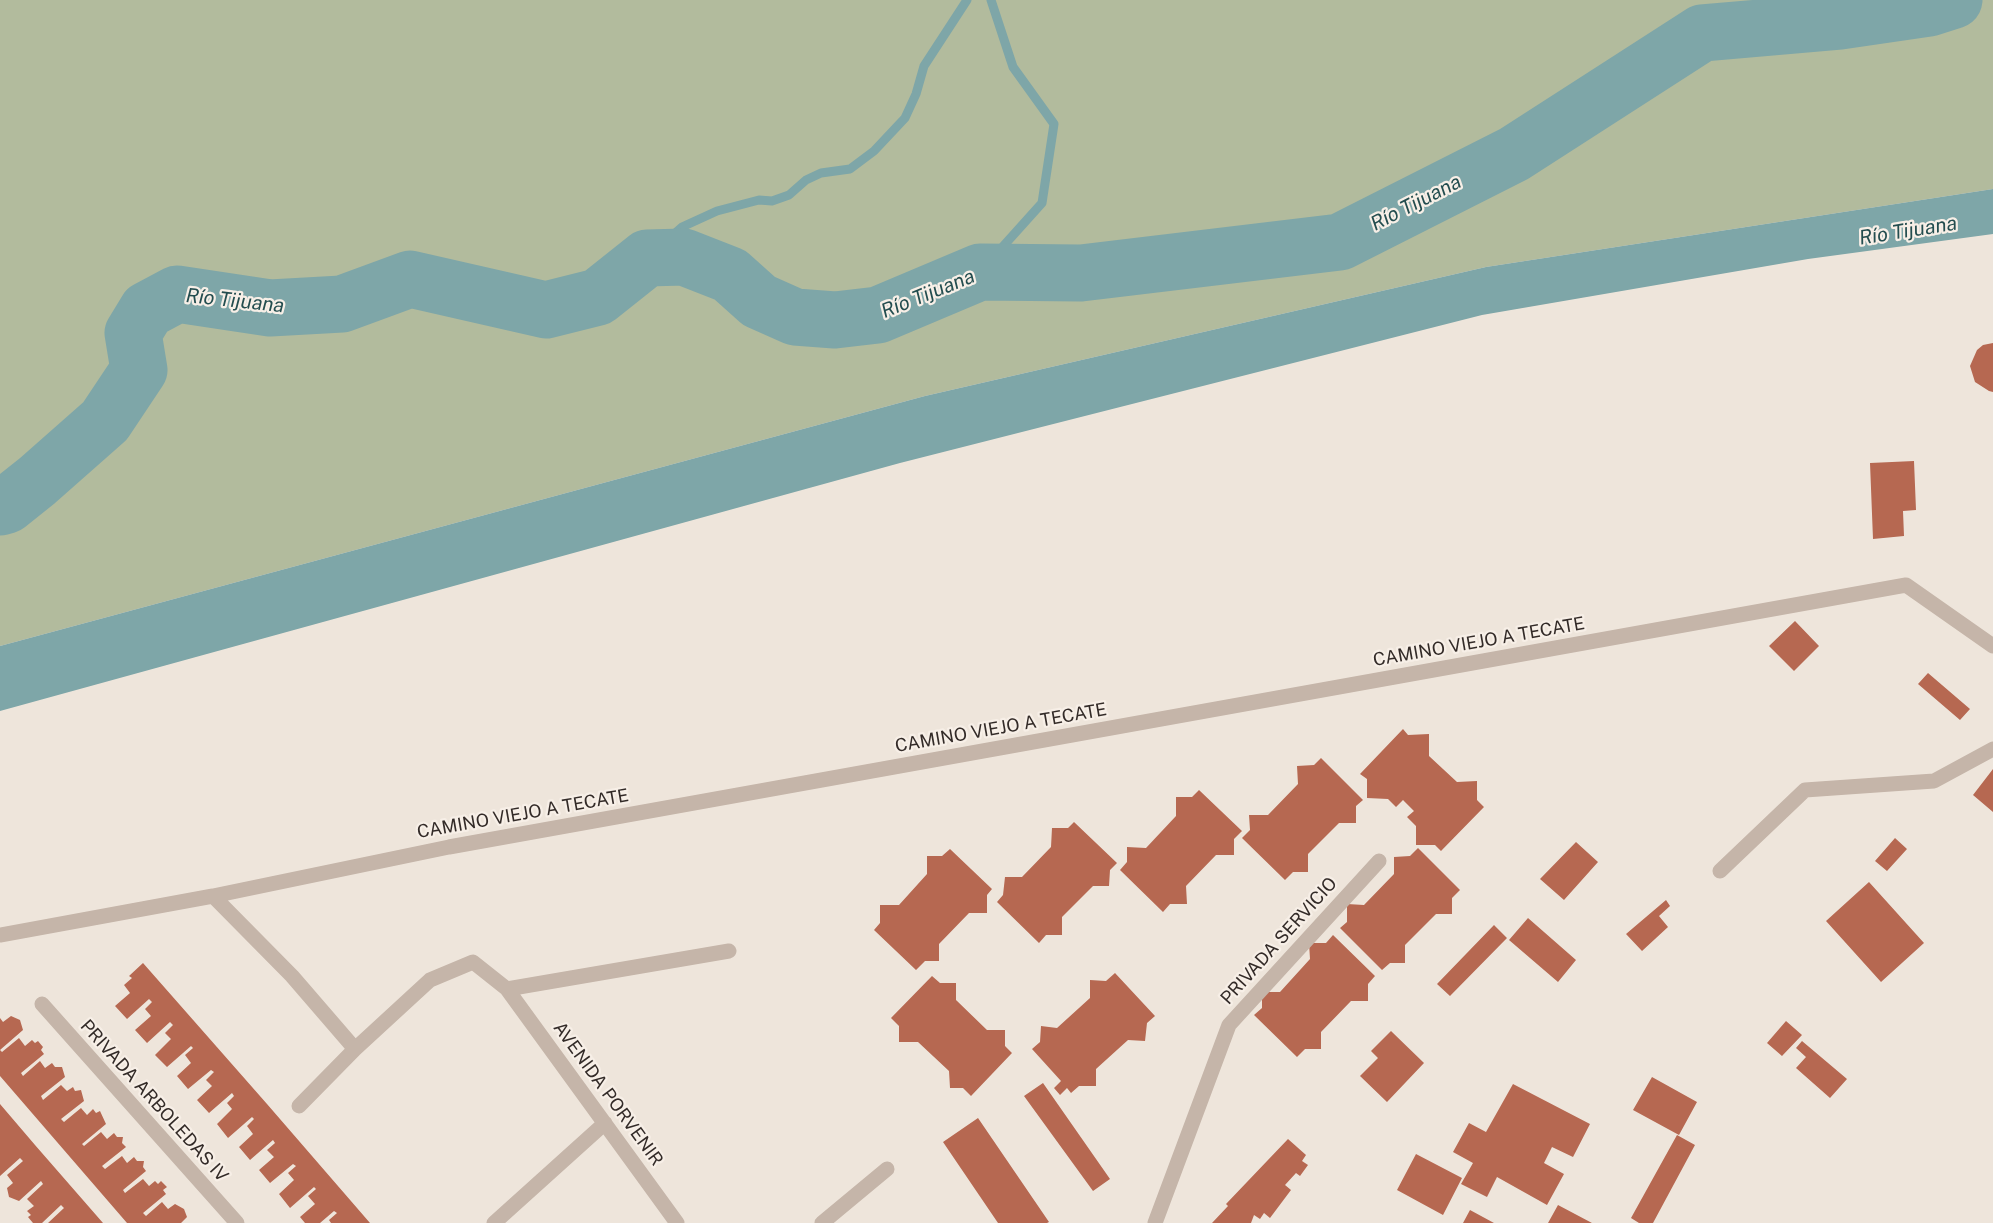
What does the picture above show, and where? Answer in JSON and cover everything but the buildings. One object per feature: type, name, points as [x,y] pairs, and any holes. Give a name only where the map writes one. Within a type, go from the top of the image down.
[{"type":"street","name":"CAMINO VIEJO A TECATE","points":[[0,935],[213,896],[449,847],[1906,585],[1993,646]]},
{"type":"street","points":[[1720,871],[1805,790],[1934,781],[1993,749]]},
{"type":"street","name":"PRIVADA SERVICIO","points":[[1155,1223],[1229,1025],[1379,861]]},
{"type":"street","points":[[213,896],[292,976],[355,1049],[299,1106]]},
{"type":"street","points":[[507,989],[729,951]]},
{"type":"street","name":"AVENIDA PORVENIR","points":[[355,1049],[430,980],[473,962],[507,989],[677,1223]]},
{"type":"street","name":"PRIVADA ARBOLEDAS IV","points":[[42,1004],[237,1223]]},
{"type":"street","points":[[494,1223],[605,1123]]},
{"type":"street","points":[[822,1223],[887,1168]]},
{"type":"green space","points":[[0,0],[1993,0],[1993,189],[1486,267],[925,396],[0,646]]},
{"type":"water","points":[[1993,189],[1993,234],[1808,259],[1482,315],[900,463],[0,711],[0,646],[925,396],[1486,267]]},
{"type":"waterway","points":[[647,258],[682,227],[717,211],[759,200],[772,201],[789,195],[806,180],[821,173],[850,169],[874,151],[905,118],[916,94],[924,66],[967,0]]},
{"type":"waterway","points":[[980,272],[1042,203],[1054,124],[1013,67],[991,0]]},
{"type":"waterway","name":"Río Tijuana","points":[[0,507],[7,505],[37,481],[105,421],[139,370],[133,333],[147,310],[177,294],[270,308],[342,304],[410,279],[546,310],[598,297],[647,258],[684,257],[730,275],[759,301],[795,317],[835,320],[878,315],[980,272],[1081,273],[1340,242],[1514,154],[1702,33],[1840,21],[1929,8],[1954,0]]}]
